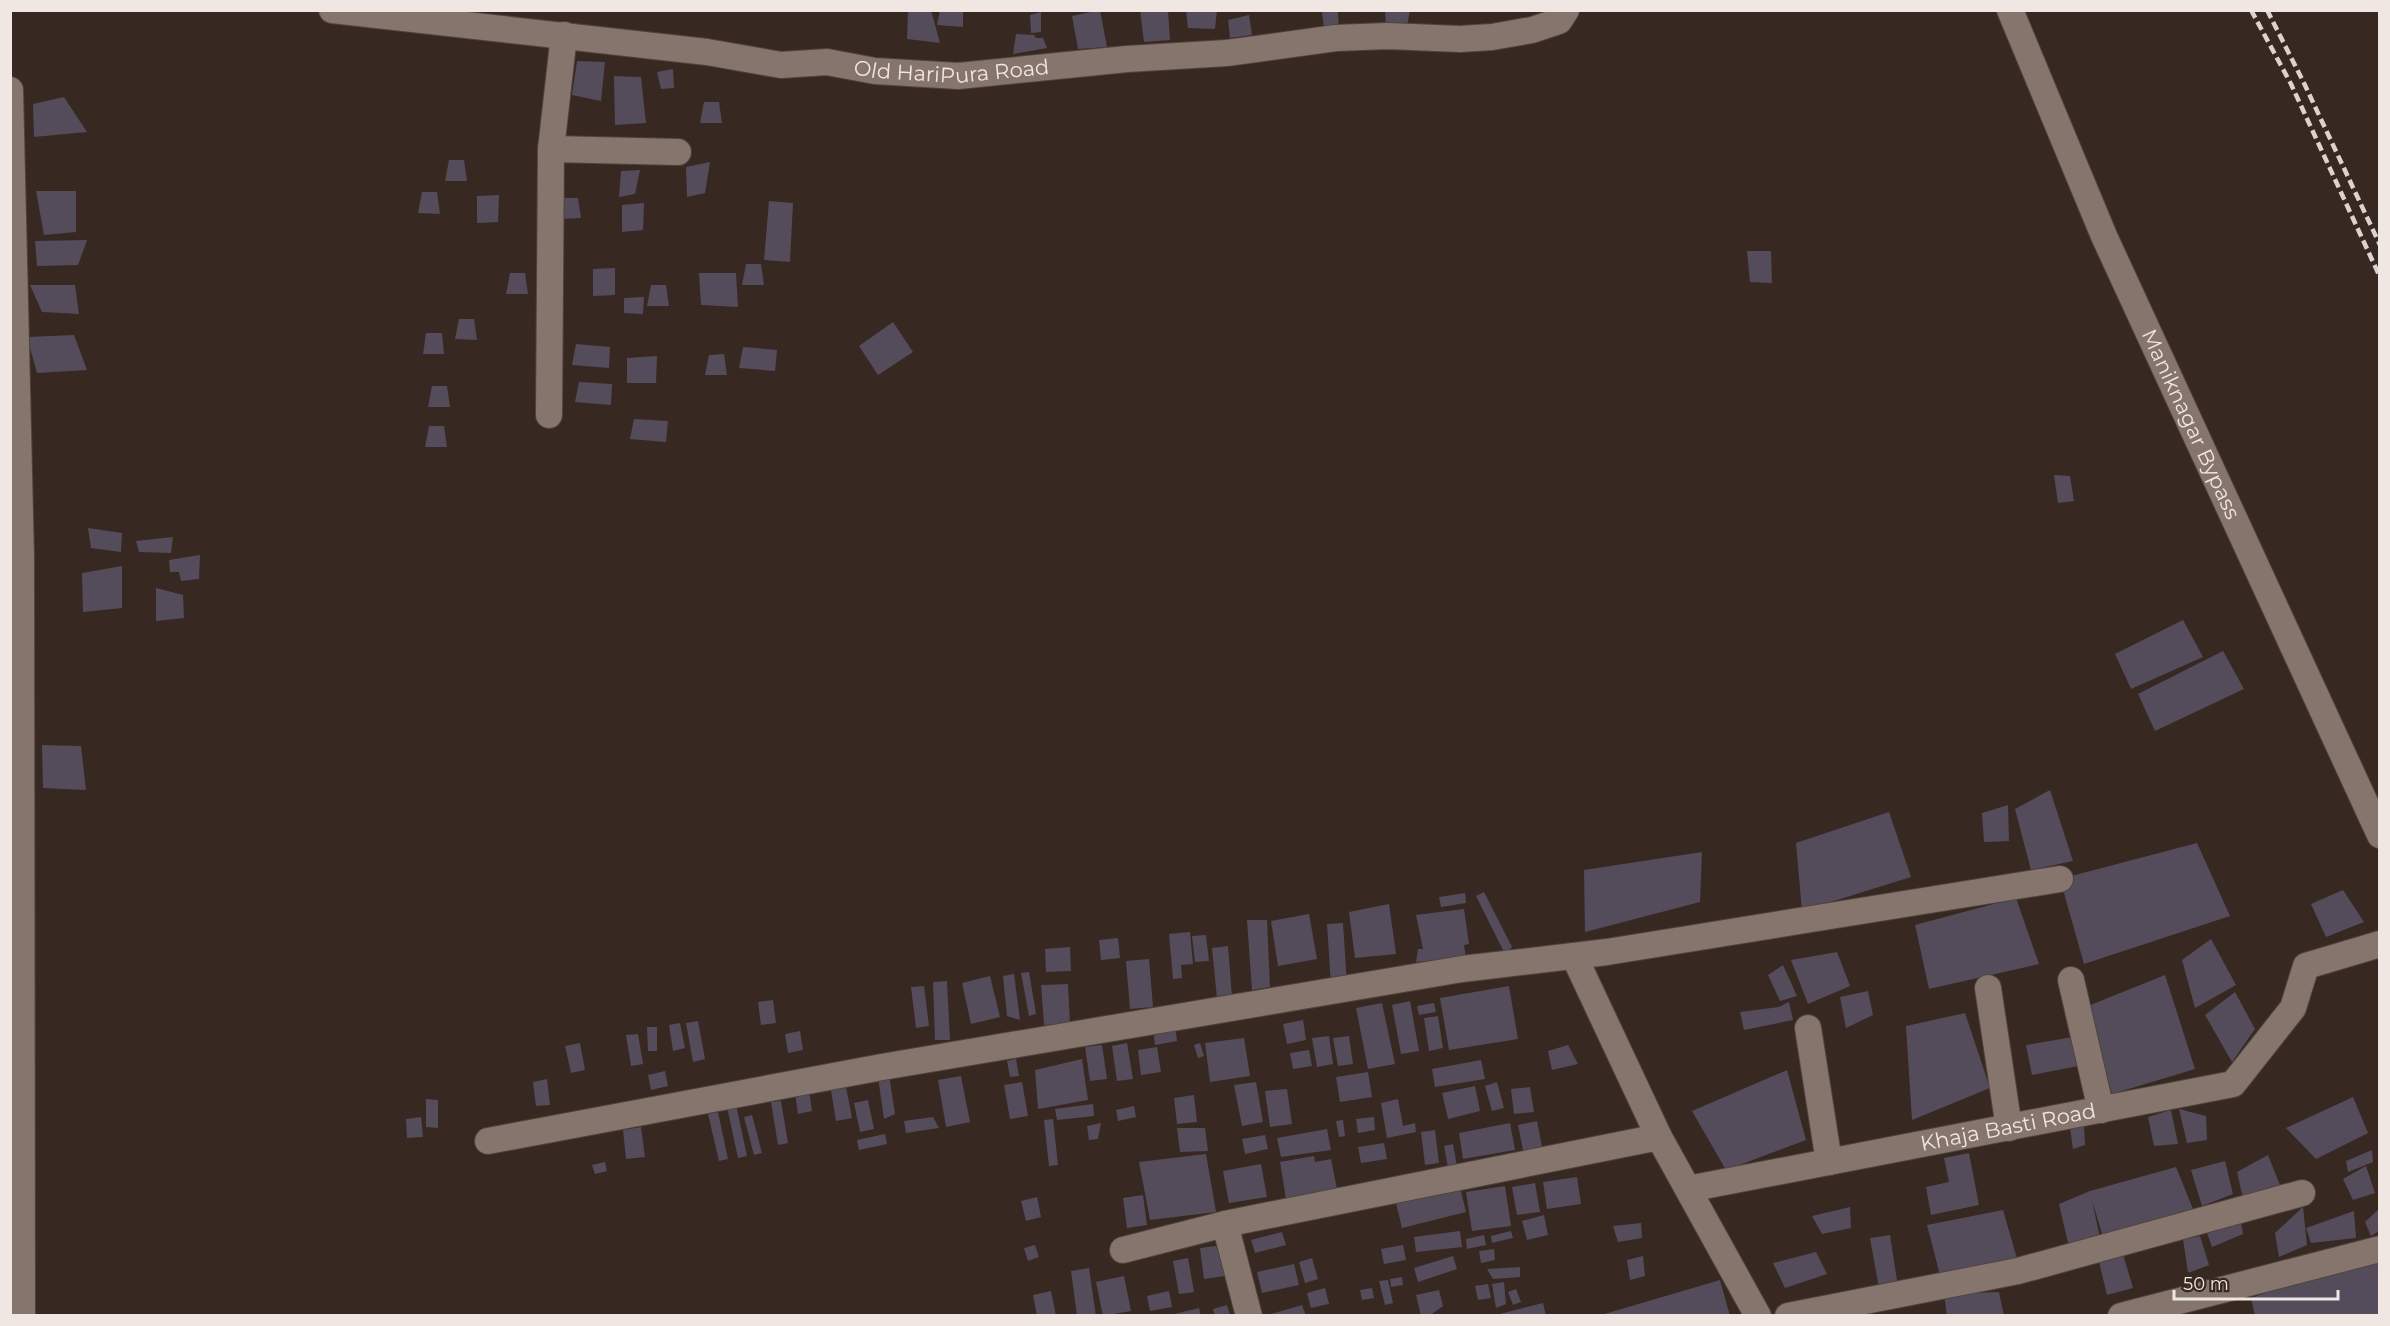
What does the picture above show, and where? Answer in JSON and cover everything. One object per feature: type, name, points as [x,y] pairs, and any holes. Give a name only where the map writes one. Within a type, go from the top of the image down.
[{"type":"street","name":"Old HariPura Road","points":[[332,10],[531,21],[564,35],[708,52],[781,65],[827,62],[875,71],[958,76],[1227,52],[1336,38],[1492,37],[1532,30],[1559,21],[1566,10]]},
{"type":"street","name":"Maniknagar Bypass","points":[[2010,10],[2104,236],[2379,835]]},
{"type":"street","points":[[549,415],[551,149],[564,35]]},
{"type":"street","points":[[10,90],[21,557],[22,1316]]},
{"type":"street","points":[[551,149],[678,152]]},
{"type":"street","points":[[488,1141],[882,1067],[1462,969],[1574,956],[2060,879]]},
{"type":"street","name":"Khaja Basti Road","points":[[1688,1189],[2233,1084],[2293,1008],[2306,966],[2379,944]]},
{"type":"street","points":[[1574,956],[1659,1137],[1758,1316]]},
{"type":"street","points":[[2071,980],[2102,1110]]},
{"type":"street","points":[[1988,988],[2009,1128]]},
{"type":"street","points":[[1808,1028],[1829,1162]]},
{"type":"street","points":[[1124,1250],[1225,1224],[1659,1137]]},
{"type":"street","points":[[1788,1316],[2018,1271],[2302,1193]]},
{"type":"street","points":[[1225,1224],[1249,1316]]},
{"type":"street","points":[[2121,1316],[2379,1250]]},
{"type":"building","points":[[908,10],[931,10],[940,43],[907,39]]},
{"type":"building","points":[[940,10],[963,10],[963,27],[937,25]]},
{"type":"building","points":[[1100,10],[1107,47],[1078,49],[1072,16]]},
{"type":"building","points":[[1140,10],[1168,10],[1170,40],[1144,42]]},
{"type":"building","points":[[1186,10],[1217,10],[1215,29],[1188,28]]},
{"type":"building","points":[[1385,10],[1410,10],[1407,26],[1386,28]]},
{"type":"building","points":[[1041,12],[1041,32],[1031,33],[1030,15]]},
{"type":"building","points":[[1322,12],[1338,12],[1339,35],[1325,36]]},
{"type":"building","points":[[1249,15],[1252,35],[1230,38],[1228,20]]},
{"type":"building","points":[[1016,34],[1043,38],[1047,48],[1013,54]]},
{"type":"building","points":[[577,61],[605,62],[601,101],[572,95]]},
{"type":"building","points":[[673,69],[674,88],[661,89],[657,72]]},
{"type":"building","points":[[614,76],[641,77],[646,123],[615,125]]},
{"type":"building","points":[[64,97],[87,132],[34,137],[33,104]]},
{"type":"building","points":[[704,102],[719,102],[722,123],[700,123]]},
{"type":"building","points":[[449,160],[464,160],[467,181],[445,181]]},
{"type":"building","points":[[710,162],[705,193],[687,197],[686,167]]},
{"type":"building","points":[[640,170],[635,194],[619,197],[621,171]]},
{"type":"building","points":[[36,191],[76,191],[76,232],[44,235]]},
{"type":"building","points":[[422,192],[437,192],[440,214],[418,213]]},
{"type":"building","points":[[499,195],[498,222],[477,223],[477,196]]},
{"type":"building","points":[[563,198],[578,198],[581,218],[559,219]]},
{"type":"building","points":[[769,201],[793,203],[790,262],[764,260]]},
{"type":"building","points":[[644,203],[643,230],[622,232],[622,205]]},
{"type":"building","points":[[87,240],[78,265],[37,266],[35,241]]},
{"type":"building","points":[[1747,251],[1771,251],[1772,283],[1750,282]]},
{"type":"building","points":[[746,264],[761,264],[764,285],[742,285]]},
{"type":"building","points":[[615,268],[615,295],[593,296],[593,269]]},
{"type":"building","points":[[510,273],[525,273],[528,294],[506,294]]},
{"type":"building","points":[[699,273],[736,273],[738,307],[701,305]]},
{"type":"building","points":[[30,285],[75,285],[79,314],[42,312]]},
{"type":"building","points":[[651,285],[666,285],[669,306],[647,306]]},
{"type":"building","points":[[644,297],[643,314],[624,313],[624,298]]},
{"type":"building","points":[[459,319],[474,319],[477,340],[455,339]]},
{"type":"building","points":[[893,322],[913,352],[878,375],[859,346]]},
{"type":"building","points":[[426,333],[442,333],[444,354],[423,354]]},
{"type":"building","points":[[74,335],[87,370],[37,373],[27,337]]},
{"type":"building","points":[[576,344],[610,347],[609,368],[572,365]]},
{"type":"building","points":[[743,347],[777,350],[775,371],[739,368]]},
{"type":"building","points":[[724,354],[727,375],[705,375],[709,355]]},
{"type":"building","points":[[657,356],[656,383],[627,383],[627,358]]},
{"type":"building","points":[[579,382],[612,384],[611,405],[575,402]]},
{"type":"building","points":[[432,386],[447,386],[450,407],[428,407]]},
{"type":"building","points":[[634,419],[668,421],[666,442],[630,439]]},
{"type":"building","points":[[429,426],[444,426],[447,447],[425,447]]},
{"type":"building","points":[[2054,475],[2070,476],[2074,501],[2058,503]]},
{"type":"building","points":[[88,528],[122,533],[121,552],[91,548]]},
{"type":"building","points":[[173,537],[171,553],[139,552],[136,541]]},
{"type":"building","points":[[200,555],[199,579],[181,581],[179,572],[170,572],[169,560]]},
{"type":"building","points":[[122,566],[122,608],[83,612],[82,573]]},
{"type":"building","points":[[156,588],[183,595],[184,618],[156,621]]},
{"type":"building","points":[[2183,620],[2203,657],[2131,689],[2115,654]]},
{"type":"building","points":[[2223,651],[2244,689],[2155,731],[2138,694]]},
{"type":"building","points":[[42,745],[81,746],[86,790],[43,788]]},
{"type":"building","points":[[2050,790],[2073,861],[2031,870],[2015,809]]},
{"type":"building","points":[[2008,805],[2009,841],[1984,842],[1982,813]]},
{"type":"building","points":[[1889,812],[1911,877],[1802,911],[1796,843]]},
{"type":"building","points":[[2197,843],[2230,916],[2084,964],[2060,879]]},
{"type":"building","points":[[1702,852],[1700,902],[1585,932],[1584,870]]},
{"type":"building","points":[[2343,890],[2364,922],[2326,937],[2311,904]]},
{"type":"building","points":[[1484,892],[1512,947],[1505,954],[1476,896]]},
{"type":"building","points":[[1465,893],[1466,903],[1441,907],[1439,897]]},
{"type":"building","points":[[2016,898],[2039,964],[1929,989],[1915,925]]},
{"type":"building","points":[[1389,904],[1396,954],[1355,958],[1349,912]]},
{"type":"building","points":[[1464,909],[1469,944],[1464,945],[1466,958],[1416,962],[1418,949],[1423,949],[1416,915]]},
{"type":"building","points":[[1309,914],[1317,959],[1278,966],[1271,921]]},
{"type":"building","points":[[1247,920],[1267,920],[1270,987],[1252,990]]},
{"type":"building","points":[[1343,923],[1347,984],[1331,985],[1327,924]]},
{"type":"building","points":[[1190,932],[1193,964],[1181,965],[1182,978],[1173,979],[1169,934]]},
{"type":"building","points":[[1206,935],[1209,961],[1195,962],[1192,936]]},
{"type":"building","points":[[1118,938],[1120,958],[1101,960],[1099,940]]},
{"type":"building","points":[[2211,939],[2236,985],[2195,1008],[2182,960]]},
{"type":"building","points":[[1228,946],[1232,997],[1217,998],[1212,948]]},
{"type":"building","points":[[1070,947],[1071,971],[1046,972],[1045,949]]},
{"type":"building","points":[[1837,952],[1850,986],[1808,1004],[1791,960]]},
{"type":"building","points":[[1149,959],[1153,1007],[1130,1009],[1126,961]]},
{"type":"building","points":[[1783,965],[1797,996],[1780,1001],[1768,975]]},
{"type":"building","points":[[1029,972],[1036,1014],[1029,1016],[1021,973]]},
{"type":"building","points":[[1014,974],[1020,1020],[1007,1016],[1003,976]]},
{"type":"building","points":[[2165,975],[2195,1069],[2112,1094],[2088,1006]]},
{"type":"building","points":[[990,976],[1000,1017],[971,1024],[962,983]]},
{"type":"building","points":[[947,981],[950,1040],[935,1040],[933,982]]},
{"type":"building","points":[[1068,984],[1070,1024],[1044,1025],[1041,985]]},
{"type":"building","points":[[924,986],[929,1026],[916,1028],[911,987]]},
{"type":"building","points":[[1509,986],[1518,1039],[1449,1050],[1440,998]]},
{"type":"building","points":[[1868,991],[1873,1015],[1846,1028],[1840,997]]},
{"type":"building","points":[[2235,992],[2255,1029],[2232,1062],[2205,1015]]},
{"type":"building","points":[[773,1000],[776,1023],[761,1025],[758,1002]]},
{"type":"building","points":[[1410,1001],[1419,1051],[1401,1054],[1392,1005]]},
{"type":"building","points":[[1789,1002],[1793,1020],[1744,1030],[1740,1012],[1779,1007]]},
{"type":"building","points":[[1382,1003],[1395,1064],[1368,1069],[1356,1008]]},
{"type":"building","points":[[1434,1003],[1436,1012],[1419,1015],[1417,1006]]},
{"type":"building","points":[[1965,1013],[1990,1088],[1912,1120],[1906,1026]]},
{"type":"building","points":[[1438,1016],[1443,1048],[1429,1051],[1424,1018]]},
{"type":"building","points":[[1303,1020],[1306,1040],[1287,1044],[1283,1024]]},
{"type":"building","points":[[698,1021],[705,1059],[693,1062],[686,1023]]},
{"type":"building","points":[[680,1023],[685,1048],[673,1051],[669,1025]]},
{"type":"building","points":[[1175,1024],[1177,1041],[1155,1045],[1153,1028]]},
{"type":"building","points":[[647,1027],[657,1027],[657,1051],[648,1051]]},
{"type":"building","points":[[800,1031],[803,1050],[788,1053],[785,1034]]},
{"type":"building","points":[[638,1034],[643,1064],[631,1066],[626,1035]]},
{"type":"building","points":[[1329,1036],[1333,1064],[1317,1067],[1312,1038]]},
{"type":"building","points":[[1349,1036],[1353,1064],[1338,1066],[1333,1038]]},
{"type":"building","points":[[2073,1037],[2078,1066],[2032,1075],[2026,1045]]},
{"type":"building","points":[[1244,1038],[1250,1076],[1210,1082],[1205,1043]]},
{"type":"building","points":[[580,1043],[585,1070],[571,1073],[565,1046]]},
{"type":"building","points":[[1127,1043],[1133,1079],[1117,1081],[1112,1046]]},
{"type":"building","points":[[1200,1043],[1204,1056],[1198,1058],[1194,1045]]},
{"type":"building","points":[[1102,1045],[1107,1079],[1090,1081],[1085,1047]]},
{"type":"building","points":[[1568,1045],[1578,1064],[1552,1070],[1548,1051]]},
{"type":"building","points":[[1157,1047],[1161,1072],[1141,1075],[1138,1050]]},
{"type":"building","points":[[1309,1050],[1312,1066],[1293,1069],[1290,1053]]},
{"type":"building","points":[[1016,1059],[1019,1076],[1010,1077],[1007,1061]]},
{"type":"building","points":[[1082,1059],[1088,1100],[1038,1109],[1035,1070]]},
{"type":"building","points":[[1481,1060],[1485,1079],[1435,1087],[1432,1069]]},
{"type":"building","points":[[1787,1070],[1806,1140],[1726,1170],[1692,1111]]},
{"type":"building","points":[[665,1071],[668,1086],[651,1090],[648,1075]]},
{"type":"building","points":[[1368,1072],[1372,1097],[1340,1102],[1336,1077]]},
{"type":"building","points":[[889,1075],[895,1114],[884,1119],[878,1077]]},
{"type":"building","points":[[961,1076],[970,1122],[946,1127],[938,1080]]},
{"type":"building","points":[[547,1079],[550,1105],[536,1106],[533,1082]]},
{"type":"building","points":[[1022,1082],[1028,1116],[1010,1119],[1004,1085]]},
{"type":"building","points":[[1256,1082],[1263,1122],[1242,1126],[1234,1085]]},
{"type":"building","points":[[1497,1082],[1504,1108],[1492,1111],[1485,1086]]},
{"type":"building","points":[[1475,1086],[1480,1111],[1448,1119],[1442,1093]]},
{"type":"building","points":[[846,1087],[852,1118],[836,1121],[831,1090]]},
{"type":"building","points":[[1530,1087],[1534,1112],[1514,1114],[1511,1089]]},
{"type":"building","points":[[1287,1089],[1292,1124],[1270,1127],[1265,1091]]},
{"type":"building","points":[[809,1090],[812,1111],[798,1114],[795,1093]]},
{"type":"building","points":[[1194,1095],[1197,1122],[1177,1124],[1174,1098]]},
{"type":"building","points":[[2353,1097],[2368,1133],[2316,1159],[2286,1128]]},
{"type":"building","points":[[426,1099],[438,1100],[438,1128],[426,1127]]},
{"type":"building","points":[[1398,1099],[1403,1126],[1415,1123],[1416,1132],[1387,1138],[1381,1103]]},
{"type":"building","points":[[868,1100],[874,1129],[860,1132],[854,1103]]},
{"type":"building","points":[[781,1101],[788,1143],[778,1145],[771,1102]]},
{"type":"building","points":[[1093,1104],[1094,1116],[1057,1120],[1055,1109]]},
{"type":"building","points":[[736,1105],[747,1156],[738,1158],[727,1107]]},
{"type":"building","points":[[1134,1106],[1136,1117],[1118,1121],[1116,1110]]},
{"type":"building","points":[[2179,1109],[2206,1116],[2207,1140],[2187,1143]]},
{"type":"building","points":[[2171,1110],[2178,1144],[2154,1146],[2148,1117]]},
{"type":"building","points":[[718,1112],[728,1159],[719,1161],[708,1114]]},
{"type":"building","points":[[752,1115],[762,1153],[754,1155],[744,1117]]},
{"type":"building","points":[[421,1117],[423,1137],[407,1138],[406,1119]]},
{"type":"building","points":[[933,1117],[939,1128],[906,1133],[904,1121]]},
{"type":"building","points":[[1374,1117],[1375,1130],[1358,1133],[1356,1119]]},
{"type":"building","points":[[1053,1119],[1058,1165],[1049,1166],[1044,1120]]},
{"type":"building","points":[[1343,1120],[1345,1136],[1339,1137],[1336,1121]]},
{"type":"building","points":[[1537,1121],[1543,1152],[1524,1155],[1518,1125]]},
{"type":"building","points":[[1101,1123],[1098,1139],[1089,1140],[1087,1126]]},
{"type":"building","points":[[1510,1123],[1515,1150],[1463,1159],[1459,1133]]},
{"type":"building","points":[[2084,1125],[2085,1145],[2073,1149],[2070,1127]]},
{"type":"building","points":[[641,1127],[645,1157],[626,1159],[623,1130]]},
{"type":"building","points":[[1177,1128],[1205,1128],[1208,1151],[1180,1152]]},
{"type":"building","points":[[1327,1129],[1331,1150],[1281,1157],[1277,1138]]},
{"type":"building","points":[[1435,1130],[1439,1163],[1425,1165],[1421,1132]]},
{"type":"building","points":[[885,1134],[887,1144],[859,1150],[857,1140]]},
{"type":"building","points":[[1265,1135],[1268,1149],[1245,1154],[1242,1139]]},
{"type":"building","points":[[1384,1143],[1387,1159],[1361,1163],[1358,1147]]},
{"type":"building","points":[[1453,1144],[1458,1172],[1449,1173],[1444,1146]]},
{"type":"building","points":[[2372,1150],[2373,1162],[2348,1172],[2346,1161]]},
{"type":"building","points":[[1969,1153],[1979,1205],[1931,1215],[1926,1187],[1949,1182],[1944,1158]]},
{"type":"building","points":[[1206,1154],[1216,1212],[1150,1220],[1139,1162]]},
{"type":"building","points":[[2268,1155],[2282,1190],[2243,1198],[2237,1172]]},
{"type":"building","points":[[1314,1156],[1315,1162],[1331,1159],[1337,1189],[1286,1199],[1280,1162]]},
{"type":"building","points":[[2225,1161],[2233,1194],[2202,1206],[2191,1170]]},
{"type":"building","points":[[605,1162],[607,1171],[595,1174],[592,1165]]},
{"type":"building","points":[[1261,1164],[1267,1197],[1229,1203],[1223,1171]]},
{"type":"building","points":[[2366,1166],[2375,1193],[2353,1200],[2343,1179]]},
{"type":"building","points":[[2176,1167],[2195,1214],[2103,1237],[2092,1200],[2100,1238],[2069,1247],[2059,1204],[2090,1191]]},
{"type":"building","points":[[1577,1177],[1581,1204],[1547,1209],[1543,1182]]},
{"type":"building","points":[[1535,1183],[1540,1212],[1517,1215],[1512,1187]]},
{"type":"building","points":[[1505,1186],[1511,1226],[1472,1231],[1466,1192]]},
{"type":"building","points":[[1460,1187],[1466,1212],[1402,1228],[1395,1199]]},
{"type":"building","points":[[1143,1195],[1147,1225],[1127,1228],[1123,1198]]},
{"type":"building","points":[[1037,1197],[1041,1217],[1026,1221],[1021,1201]]},
{"type":"building","points":[[1850,1207],[1851,1228],[1822,1234],[1812,1216]]},
{"type":"building","points":[[2303,1207],[2307,1245],[2279,1257],[2275,1233]]},
{"type":"building","points":[[2379,1209],[2379,1231],[2371,1236],[2365,1222]]},
{"type":"building","points":[[2003,1210],[2018,1262],[1941,1279],[1927,1225]]},
{"type":"building","points":[[2354,1211],[2356,1238],[2311,1243],[2306,1228]]},
{"type":"building","points":[[1544,1215],[1548,1235],[1527,1240],[1522,1221]]},
{"type":"building","points":[[2240,1217],[2243,1234],[2212,1247],[2207,1233]]},
{"type":"building","points":[[1641,1223],[1642,1238],[1618,1242],[1613,1226]]},
{"type":"building","points":[[1460,1231],[1462,1247],[1416,1252],[1414,1237]]},
{"type":"building","points":[[1511,1231],[1513,1238],[1492,1243],[1491,1236]]},
{"type":"building","points":[[1282,1232],[1286,1245],[1255,1253],[1251,1240]]},
{"type":"building","points":[[1484,1235],[1486,1245],[1467,1249],[1466,1239]]},
{"type":"building","points":[[1890,1235],[1898,1287],[1880,1294],[1870,1238]]},
{"type":"building","points":[[2200,1236],[2209,1265],[2188,1273],[2183,1239]]},
{"type":"building","points":[[1035,1245],[1039,1257],[1028,1261],[1024,1248]]},
{"type":"building","points":[[1403,1245],[1406,1260],[1384,1264],[1381,1249]]},
{"type":"building","points":[[1216,1246],[1232,1275],[1204,1279],[1200,1248]]},
{"type":"building","points":[[1494,1249],[1495,1260],[1481,1263],[1479,1251]]},
{"type":"building","points":[[1816,1252],[1827,1274],[1785,1288],[1773,1263]]},
{"type":"building","points":[[2379,1253],[2379,1316],[2255,1316],[2251,1298]]},
{"type":"building","points":[[2123,1254],[2133,1288],[2107,1295],[2099,1262]]},
{"type":"building","points":[[1453,1256],[1457,1269],[1418,1282],[1414,1268]]},
{"type":"building","points":[[1643,1256],[1645,1276],[1630,1280],[1627,1260]]},
{"type":"building","points":[[1188,1258],[1194,1292],[1179,1294],[1173,1261]]},
{"type":"building","points":[[1312,1258],[1318,1279],[1305,1283],[1299,1262]]},
{"type":"building","points":[[1294,1264],[1299,1285],[1262,1293],[1257,1272]]},
{"type":"building","points":[[1520,1267],[1520,1277],[1493,1279],[1487,1269]]},
{"type":"building","points":[[1089,1268],[1096,1316],[1077,1316],[1071,1271]]},
{"type":"building","points":[[1124,1276],[1131,1311],[1103,1316],[1096,1282]]},
{"type":"building","points":[[1402,1277],[1403,1285],[1391,1287],[1390,1279]]},
{"type":"building","points":[[1388,1280],[1393,1303],[1385,1305],[1379,1281]]},
{"type":"building","points":[[1720,1280],[1730,1316],[1601,1315]]},
{"type":"building","points":[[1504,1282],[1506,1304],[1496,1308],[1492,1284]]},
{"type":"building","points":[[1488,1284],[1491,1298],[1478,1300],[1475,1286]]},
{"type":"building","points":[[1325,1288],[1329,1304],[1311,1308],[1307,1293]]},
{"type":"building","points":[[1372,1288],[1374,1298],[1362,1300],[1360,1290]]},
{"type":"building","points":[[1516,1289],[1521,1302],[1513,1305],[1508,1292]]},
{"type":"building","points":[[1439,1290],[1443,1306],[1429,1316],[1421,1316],[1416,1295]]},
{"type":"building","points":[[1051,1291],[1056,1316],[1037,1316],[1033,1295]]},
{"type":"building","points":[[1169,1291],[1172,1307],[1150,1311],[1147,1296]]},
{"type":"building","points":[[1999,1292],[2004,1316],[1947,1316],[1944,1294]]},
{"type":"building","points":[[1543,1303],[1546,1316],[1496,1316],[1496,1315]]},
{"type":"building","points":[[1227,1305],[1230,1315],[1215,1316],[1213,1309]]},
{"type":"building","points":[[1302,1305],[1306,1316],[1267,1316],[1267,1315]]},
{"type":"building","points":[[1199,1308],[1201,1316],[1170,1315]]},
{"type":"railway","points":[[2251,10],[2291,84],[2380,277]]},
{"type":"railway","points":[[2267,10],[2380,245]]}]
